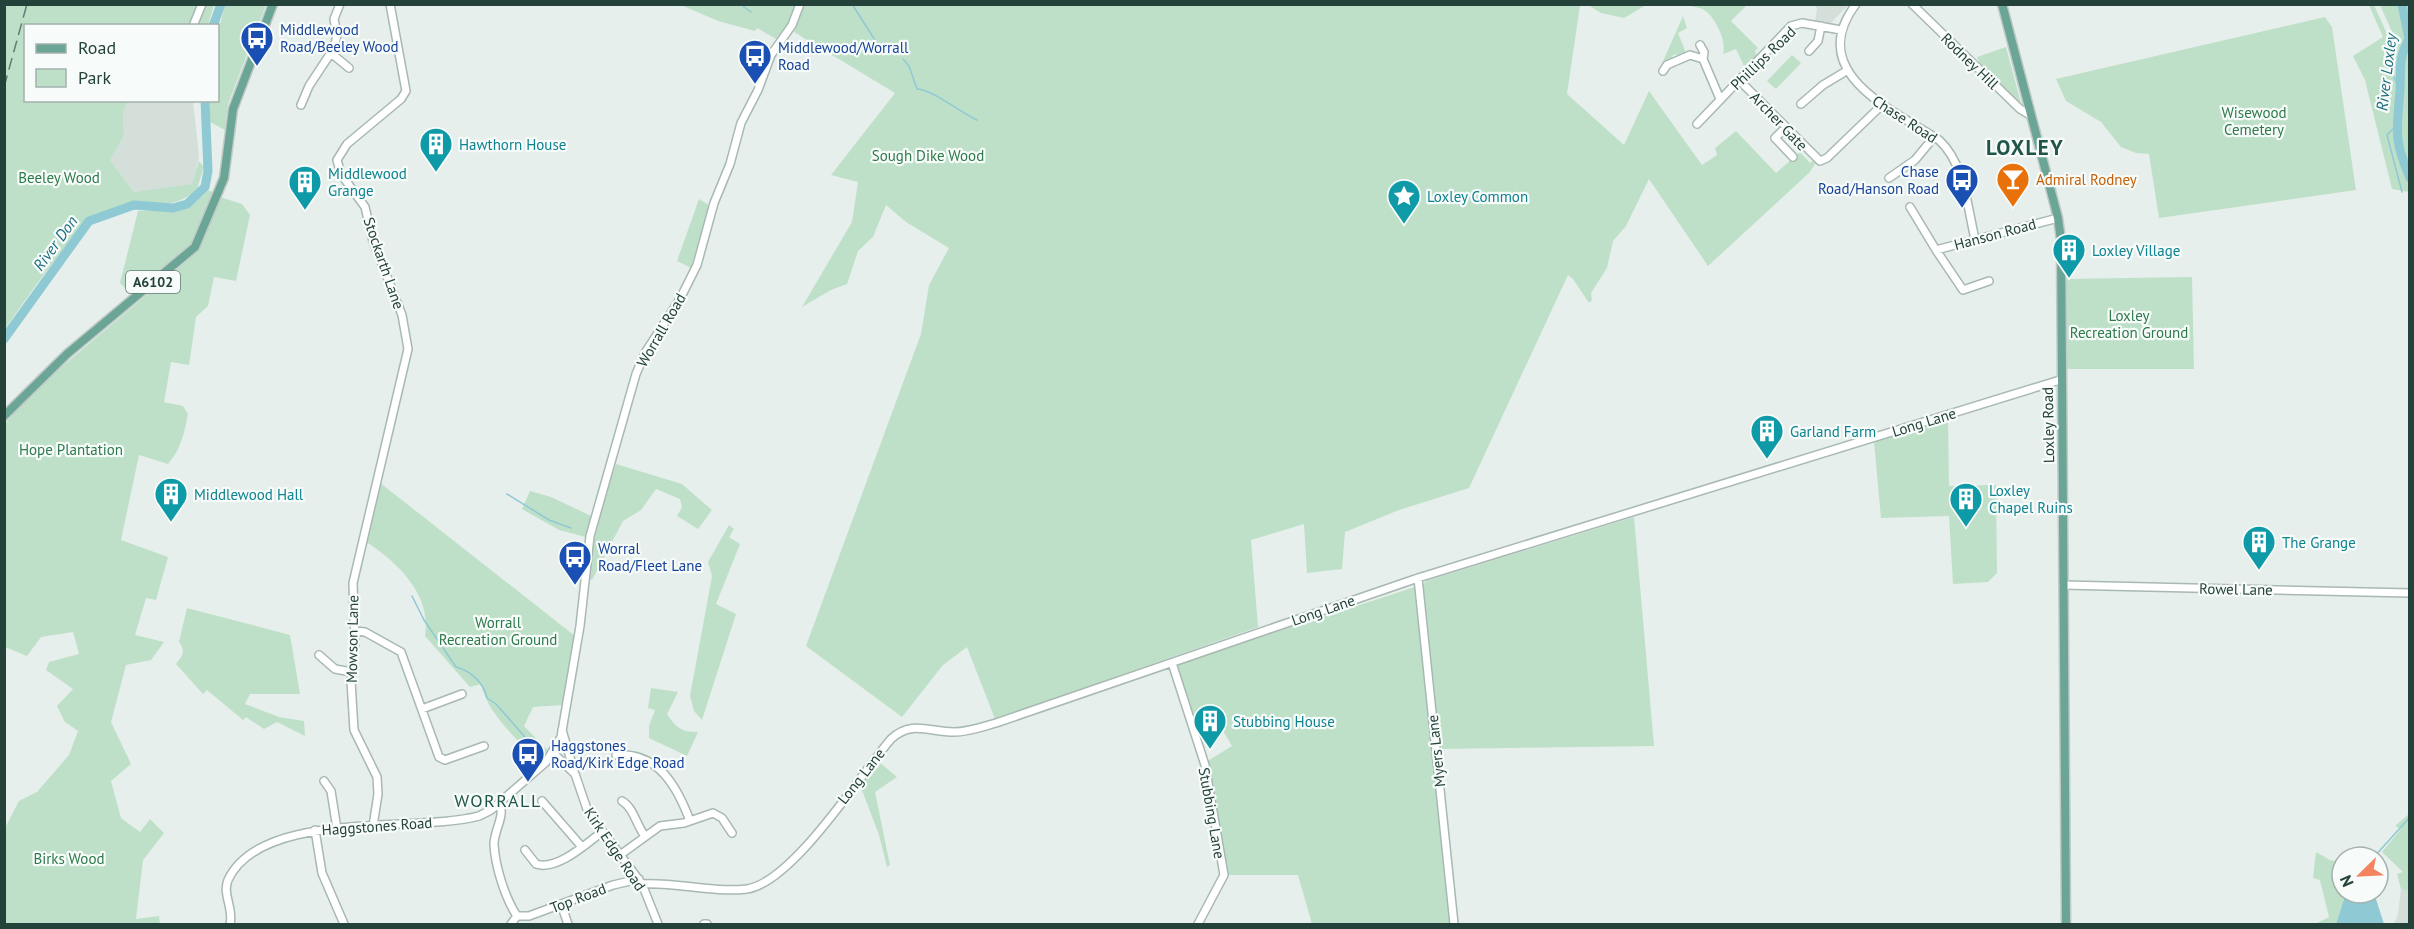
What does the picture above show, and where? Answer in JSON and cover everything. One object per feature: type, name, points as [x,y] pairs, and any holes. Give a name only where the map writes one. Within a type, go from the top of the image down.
[{"type":"main road","name":"A6102","points":[[4,416],[68,354],[195,247],[224,178],[232,108],[273,4]]},
{"type":"main road","name":"Loxley Road","points":[[2002,4],[2058,218],[2061,240],[2060,380],[2066,924]]},
{"type":"street","points":[[194,24],[202,4]]},
{"type":"street","points":[[301,105],[309,86],[332,54],[337,40],[334,19],[340,4]]},
{"type":"street","name":"Stockarth Lane","points":[[384,450],[407,357],[408,341],[402,315],[373,241],[365,207],[341,174],[338,160],[347,144],[401,99],[406,91],[390,4]]},
{"type":"street","name":"Worrall Road","points":[[559,744],[580,626],[590,536],[636,374],[645,354],[680,299],[697,265],[714,203],[730,164],[741,123],[758,90],[771,56],[792,25],[800,4]]},
{"type":"street","points":[[1841,30],[1856,4]]},
{"type":"street","name":"Rodney Hill","points":[[1912,4],[2020,109],[2030,115]]},
{"type":"street","name":"Phillips Road","points":[[1697,124],[1791,26],[1799,23],[1841,30]]},
{"type":"street","points":[[1809,51],[1818,41],[1821,26]]},
{"type":"street","name":"Chase Road","points":[[1841,30],[1842,55],[1859,87],[1882,105],[1934,137],[1944,145],[1956,163],[1975,239]]},
{"type":"street","points":[[1700,45],[1704,52],[1702,59],[1720,99]]},
{"type":"street","points":[[332,54],[349,68]]},
{"type":"street","points":[[1663,71],[1667,65],[1690,55],[1702,59]]},
{"type":"street","points":[[1801,104],[1848,70]]},
{"type":"street","name":"Archer Gate","points":[[1739,80],[1820,161],[1839,146]]},
{"type":"street","points":[[1845,152],[1839,146],[1882,105]]},
{"type":"street","points":[[1786,127],[1773,139],[1792,157]]},
{"type":"street","points":[[1889,178],[1915,160],[1934,137]]},
{"type":"street","points":[[1910,207],[1936,250]]},
{"type":"street","name":"Hanson Road","points":[[1989,281],[1963,290],[1936,250],[2058,218]]},
{"type":"street","name":"Long Lane","points":[[640,882],[738,890],[760,885],[780,872],[804,847],[886,744],[899,732],[912,727],[953,732],[978,728],[1418,578],[2060,380]]},
{"type":"street","name":"Mowson Lane","points":[[373,826],[378,782],[354,730],[353,583],[384,450]]},
{"type":"street","name":"Myers Lane","points":[[1418,578],[1454,924]]},
{"type":"street","name":"Rowel Lane","points":[[2063,585],[2409,593]]},
{"type":"street","points":[[354,631],[365,633],[401,652],[441,759],[448,759],[484,746]]},
{"type":"street","points":[[319,655],[335,669],[352,672]]},
{"type":"street","name":"Stubbing Lane","points":[[1172,663],[1204,765],[1224,875],[1198,924]]},
{"type":"street","points":[[422,709],[462,694]]},
{"type":"street","name":"Kirk Edge Road","points":[[562,730],[588,812],[640,882],[658,924]]},
{"type":"street","name":"Haggstones Road","points":[[230,924],[231,916],[226,885],[238,867],[252,855],[278,841],[315,830],[471,818],[485,813],[553,753],[559,744]]},
{"type":"street","name":"Kirk Edge Road","points":[[553,753],[575,774]]},
{"type":"street","points":[[616,754],[640,757],[664,771],[683,802],[690,821]]},
{"type":"street","points":[[324,781],[331,791],[337,828]]},
{"type":"street","points":[[542,801],[582,847]]},
{"type":"street","points":[[622,801],[632,809],[636,825],[645,836]]},
{"type":"street","points":[[499,803],[502,811],[495,833],[495,847],[507,894],[518,916],[511,924]]},
{"type":"street","points":[[620,855],[660,826],[690,821],[716,813],[732,833]]},
{"type":"street","points":[[315,830],[322,873],[344,924]]},
{"type":"street","points":[[525,850],[531,860],[544,866],[582,847],[602,832]]},
{"type":"street","name":"Top Road","points":[[518,916],[529,916],[613,885],[640,882]]},
{"type":"street","points":[[561,904],[568,924]]},
{"type":"shaded area","points":[[1814,5],[1848,5],[1830,24],[1815,21],[1817,8]]},
{"type":"shaded area","points":[[128,102],[193,102],[199,156],[193,184],[134,192],[110,160],[124,136],[123,112]]},
{"type":"shaded area","points":[[2401,889],[2409,891],[2409,924],[2394,924],[2398,914]]},
{"type":"green space","name":"Sough Dike Wood","points":[[805,4],[1580,5],[1567,94],[1624,145],[1649,91],[1702,165],[1717,155],[1715,148],[1736,131],[1776,173],[1800,152],[1810,163],[1814,160],[1815,164],[1809,173],[1708,266],[1649,179],[1626,226],[1613,241],[1607,268],[1591,293],[1592,300],[1589,303],[1568,275],[1469,488],[1399,510],[1345,532],[1342,569],[1307,573],[1304,524],[1251,540],[1258,627],[995,719],[967,647],[943,665],[902,717],[806,646],[921,334],[929,285],[949,248],[906,222],[886,205],[873,237],[858,251],[847,284],[831,290],[802,307],[852,222],[858,182],[831,175],[895,93],[794,32]]},
{"type":"green space","name":"Beeley Wood","points":[[5,5],[214,5],[208,24],[24,24],[24,102],[128,102],[123,112],[124,136],[110,160],[134,192],[192,184],[199,161],[204,167],[196,192],[181,200],[171,203],[119,207],[103,213],[91,222],[50,266],[5,329]]},
{"type":"green space","points":[[225,5],[266,5],[228,104],[225,130],[210,122],[209,102],[219,102],[219,28]]},
{"type":"green space","points":[[681,5],[796,5],[792,18],[776,39],[757,28],[755,31],[718,21]]},
{"type":"green space","points":[[1588,5],[1646,5],[1624,18],[1601,13]]},
{"type":"green space","points":[[1688,5],[1747,5],[1731,21],[1758,48],[1755,51],[1757,57],[1745,68],[1736,49],[1723,54],[1722,38],[1714,20],[1705,11]]},
{"type":"green space","points":[[2369,5],[2374,5],[2388,36],[2392,75],[2393,34],[2380,5],[2409,5],[2409,192],[2392,189],[2365,80],[2353,56],[2383,37]]},
{"type":"green space","points":[[1683,16],[1687,28],[1678,33],[1686,53],[1678,58],[1676,54],[1672,56],[1673,60],[1660,68]]},
{"type":"green space","name":"Wisewood Cemetery","points":[[2325,17],[2332,27],[2356,190],[2159,218],[2149,154],[2136,153],[2121,147],[2101,122],[2066,101],[2056,79]]},
{"type":"green space","points":[[2006,47],[2022,107],[1982,68],[1977,57]]},
{"type":"green space","points":[[1792,55],[1801,63],[1776,89],[1767,81]]},
{"type":"green space","points":[[208,190],[215,193],[194,243],[132,295],[120,283],[138,211],[184,207],[193,203]]},
{"type":"green space","name":"Hope Plantation","points":[[220,197],[242,204],[250,215],[236,281],[214,277],[208,306],[196,317],[189,365],[171,362],[164,402],[183,406],[188,414],[183,435],[176,453],[168,464],[139,455],[121,540],[168,557],[156,600],[146,598],[135,635],[164,642],[151,660],[126,665],[111,722],[131,764],[111,781],[121,818],[140,832],[150,819],[164,833],[143,860],[136,919],[159,916],[160,924],[5,924],[5,828],[19,801],[37,792],[69,755],[78,731],[65,722],[57,706],[73,689],[46,670],[49,662],[79,654],[73,632],[41,637],[27,656],[5,647],[5,424],[32,392],[188,260],[200,247]]},
{"type":"green space","points":[[699,199],[709,205],[691,268],[677,261]]},
{"type":"green space","name":"Loxley Recreation Ground","points":[[2192,277],[2194,369],[2065,369],[2064,279]]},
{"type":"green space","points":[[1948,418],[1949,486],[1996,485],[1997,573],[1988,582],[1953,584],[1949,516],[1881,518],[1874,442]]},
{"type":"green space","points":[[616,464],[682,484],[712,510],[698,529],[677,516],[682,507],[680,499],[656,489],[641,510],[623,521],[592,580],[588,577],[598,518]]},
{"type":"green space","name":"Worrall Recreation Ground","points":[[379,482],[575,636],[563,705],[533,707],[524,726],[548,751],[538,762],[497,716],[481,684],[470,687],[425,636],[426,621],[418,593],[400,569],[365,541]]},
{"type":"green space","points":[[530,491],[551,497],[591,516],[586,537],[559,530],[522,509]]},
{"type":"green space","points":[[1634,517],[1654,746],[1439,749],[1422,586],[1426,581]]},
{"type":"green space","points":[[729,525],[734,529],[729,537],[740,544],[716,604],[736,614],[702,720],[694,711],[690,696],[712,576],[708,562]]},
{"type":"green space","points":[[1415,587],[1450,924],[1312,924],[1298,875],[1225,875],[1206,762],[1232,746],[1218,722],[1194,729],[1177,664]]},
{"type":"green space","points":[[187,608],[290,635],[300,694],[250,694],[245,704],[279,717],[304,721],[305,736],[277,722],[264,729],[246,717],[243,720],[207,690],[203,694],[176,664],[183,653],[179,642]]},
{"type":"green space","points":[[651,688],[678,692],[667,714],[680,728],[698,732],[687,756],[649,738],[649,726],[655,710],[648,708]]},
{"type":"green space","points":[[878,761],[897,777],[875,792],[890,865],[887,867],[879,835],[860,785]]},
{"type":"green space","points":[[2409,814],[2409,891],[2401,889],[2397,874],[2403,872],[2390,860],[2390,845],[2388,845],[2401,829],[2395,826]]},
{"type":"green space","points":[[2316,852],[2330,860],[2330,905],[2342,905],[2336,924],[2315,924],[2329,917],[2320,880],[2313,878]]},
{"type":"water","points":[[2342,905],[2378,905],[2384,924],[2336,924]]},
{"type":"waterway","name":"River Don","points":[[214,24],[221,4]]},
{"type":"waterway","points":[[740,4],[751,12]]},
{"type":"waterway","points":[[852,4],[880,48]]},
{"type":"waterway","name":"River Loxley","points":[[2402,4],[2409,39],[2401,64],[2397,125],[2401,153],[2410,178]]},
{"type":"waterway","points":[[903,59],[909,66],[917,89],[939,97],[977,120]]},
{"type":"waterway","name":"River Loxley","points":[[2393,76],[2400,88]]},
{"type":"waterway","name":"River Don","points":[[4,339],[89,221],[134,205],[173,208],[187,204],[205,187],[208,171],[205,102]]},
{"type":"waterway","points":[[2395,127],[2387,135],[2402,192]]},
{"type":"waterway","points":[[507,494],[549,520],[571,528]]},
{"type":"waterway","points":[[412,596],[424,620],[456,667],[476,678],[487,698],[496,704],[538,752]]},
{"type":"waterway","points":[[2385,845],[2410,817]]},
{"type":"railway","points":[[4,87],[27,4]]},
{"type":"place","name":"Middlewood Road/Beeley Wood","points":[[257,67]]},
{"type":"place","name":"Middlewood/Worrall Road","points":[[755,85]]},
{"type":"place","name":"Hawthorn House","points":[[436,173]]},
{"type":"place","name":"Admiral Rodney","points":[[2013,208]]},
{"type":"place","name":"Chase Road/Hanson Road","points":[[1962,209]]},
{"type":"place","name":"Middlewood Grange","points":[[305,211]]},
{"type":"place","name":"Loxley Common","points":[[1404,225]]},
{"type":"place","name":"Loxley Village","points":[[2069,279]]},
{"type":"place","name":"Garland Farm","points":[[1767,460]]},
{"type":"place","name":"Middlewood Hall","points":[[171,523]]},
{"type":"place","name":"Loxley Chapel Ruins","points":[[1966,528]]},
{"type":"place","name":"The Grange","points":[[2259,571]]},
{"type":"place","name":"Worral Road/Fleet Lane","points":[[575,586]]},
{"type":"place","name":"Stubbing House","points":[[1210,750]]},
{"type":"place","name":"Haggstones Road/Kirk Edge Road","points":[[528,783]]},
{"type":"district","name":"LOXLEY","points":[[2025,147]]},
{"type":"district","name":"WORRALL","points":[[498,800]]},
{"type":"park label","name":"Birks Wood","points":[[69,858]]}]
